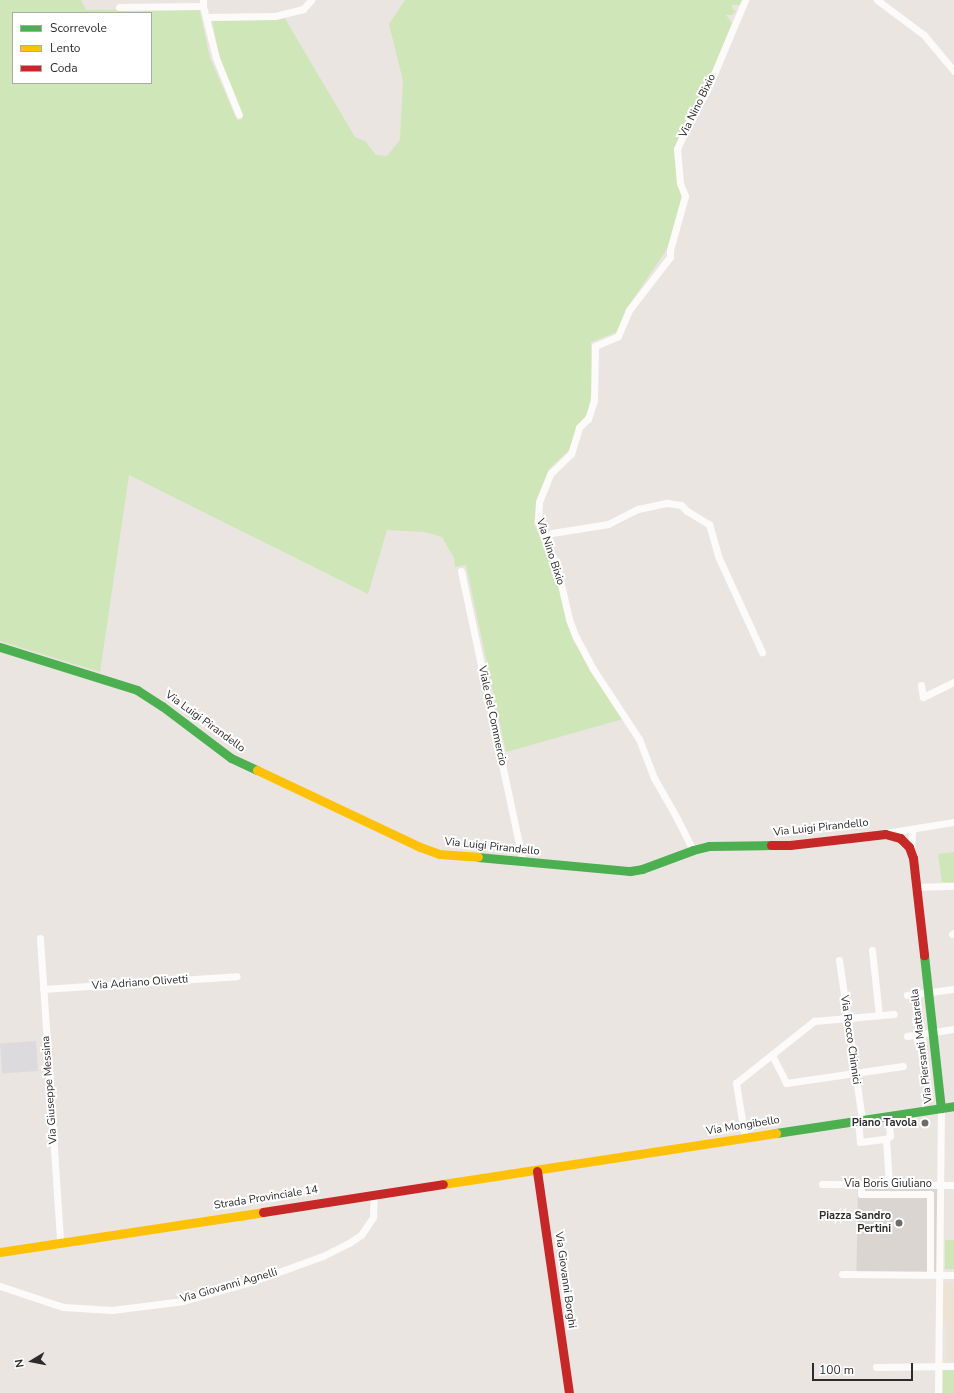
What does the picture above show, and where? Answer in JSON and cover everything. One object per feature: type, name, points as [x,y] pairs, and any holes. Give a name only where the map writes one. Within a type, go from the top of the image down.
[{"type":"street","points":[[206,17],[275,16],[303,9],[310,0]]},
{"type":"street","name":"Via Nino Bixio","points":[[692,850],[685,833],[654,778],[639,739],[593,668],[575,635],[569,619],[560,576],[538,521],[539,502],[551,472],[571,454],[579,427],[588,419],[594,400],[595,346],[618,336],[629,310],[670,257],[685,196],[680,183],[677,149],[693,112],[706,93],[745,0]]},
{"type":"street","points":[[877,0],[924,35],[954,71]]},
{"type":"street","points":[[119,7],[203,3],[216,58],[239,115]]},
{"type":"street","points":[[544,537],[552,533],[608,524],[638,509],[667,503],[681,505],[687,511],[709,524],[718,556],[762,652]]},
{"type":"street","name":"Viale del Commercio","points":[[461,571],[523,862]]},
{"type":"street","name":"Via Luigi Pirandello","points":[[0,647],[137,690],[162,706],[231,758],[420,847],[439,854],[630,871],[642,869],[692,850],[724,845],[790,845],[885,834],[954,822]]},
{"type":"street","points":[[921,684],[923,697],[954,682]]},
{"type":"street","points":[[911,851],[912,829]]},
{"type":"street","points":[[885,834],[900,838],[911,851]]},
{"type":"street","name":"Via Piersanti Mattarella","points":[[911,851],[941,1108],[938,1393]]},
{"type":"street","points":[[916,887],[954,886]]},
{"type":"street","name":"Via Giuseppe Messina","points":[[40,938],[60,1243]]},
{"type":"street","points":[[872,950],[880,1015]]},
{"type":"street","name":"Via Rocco Chinnici","points":[[839,960],[855,1073],[860,1120],[860,1142],[886,1139]]},
{"type":"street","name":"Via Adriano Olivetti","points":[[43,989],[237,976]]},
{"type":"street","points":[[907,995],[954,989]]},
{"type":"street","points":[[745,1138],[736,1083],[814,1021],[894,1014]]},
{"type":"street","points":[[907,1036],[954,1029]]},
{"type":"street","points":[[772,1055],[786,1083],[903,1066]]},
{"type":"street","name":"Via Mongibello","points":[[536,1170],[954,1106]]},
{"type":"street","points":[[888,1116],[890,1136],[886,1139],[889,1184]]},
{"type":"street","name":"Strada Provinciale 14","points":[[0,1252],[536,1170]]},
{"type":"street","name":"Via Giovanni Borghi","points":[[536,1170],[569,1393]]},
{"type":"street","name":"Via Boris Giuliano","points":[[822,1184],[954,1185]]},
{"type":"street","points":[[861,1184],[861,1194],[930,1194],[930,1274]]},
{"type":"street","name":"Via Giovanni Agnelli","points":[[0,1286],[62,1307],[112,1310],[183,1301],[251,1282],[323,1256],[349,1243],[361,1235],[373,1218],[374,1194]]},
{"type":"street","points":[[842,1274],[954,1275]]},
{"type":"street","points":[[876,1367],[954,1366]]},
{"type":"shaded area","points":[[36,1041],[38,1071],[2,1073],[0,1044]]},
{"type":"shaded area","name":"Piazza Sandro Pertini","points":[[858,1184],[940,1185],[938,1275],[856,1274]]},
{"type":"shaded area","points":[[943,1282],[954,1282],[954,1361],[947,1361],[947,1322],[943,1321]]},
{"type":"green space","points":[[0,0],[81,0],[86,10],[199,8],[210,58],[237,120],[243,119],[220,59],[212,21],[271,20],[284,17],[355,137],[365,141],[376,155],[387,156],[400,140],[403,81],[389,24],[405,0],[743,0],[740,5],[732,5],[733,10],[736,11],[732,15],[726,15],[732,23],[705,91],[674,149],[677,183],[683,196],[667,249],[627,308],[617,332],[591,342],[592,392],[587,414],[578,425],[569,450],[549,469],[537,498],[534,524],[558,576],[573,640],[623,719],[506,752],[466,565],[455,567],[454,558],[442,537],[425,532],[387,530],[368,594],[129,475],[100,672],[0,641]]},
{"type":"green space","points":[[954,852],[954,883],[942,882],[938,854]]},
{"type":"green space","points":[[945,1240],[954,1240],[954,1269],[945,1269]]},
{"type":"green space","points":[[943,1370],[954,1370],[954,1393],[943,1393]]},
{"type":"traffic: fast","points":[[0,647],[137,690],[162,706],[231,758],[257,770]]},
{"type":"traffic: fast","points":[[478,857],[630,871],[642,869],[693,850],[709,846],[771,845]]},
{"type":"traffic: fast","points":[[924,955],[941,1108]]},
{"type":"traffic: fast","points":[[776,1133],[954,1106]]},
{"type":"traffic: slow","points":[[257,770],[420,847],[439,854],[478,857]]},
{"type":"traffic: slow","points":[[443,1184],[776,1133]]},
{"type":"traffic: slow","points":[[0,1252],[263,1212]]},
{"type":"traffic: jam","points":[[771,845],[790,845],[885,834],[900,838],[909,847],[913,858],[924,955]]},
{"type":"traffic: jam","points":[[537,1171],[569,1393]]},
{"type":"traffic: jam","points":[[263,1212],[443,1184]]},
{"type":"place","name":"Piano Tavola","points":[[925,1123]]},
{"type":"place","name":"Piazza Sandro Pertini","points":[[899,1223]]}]
